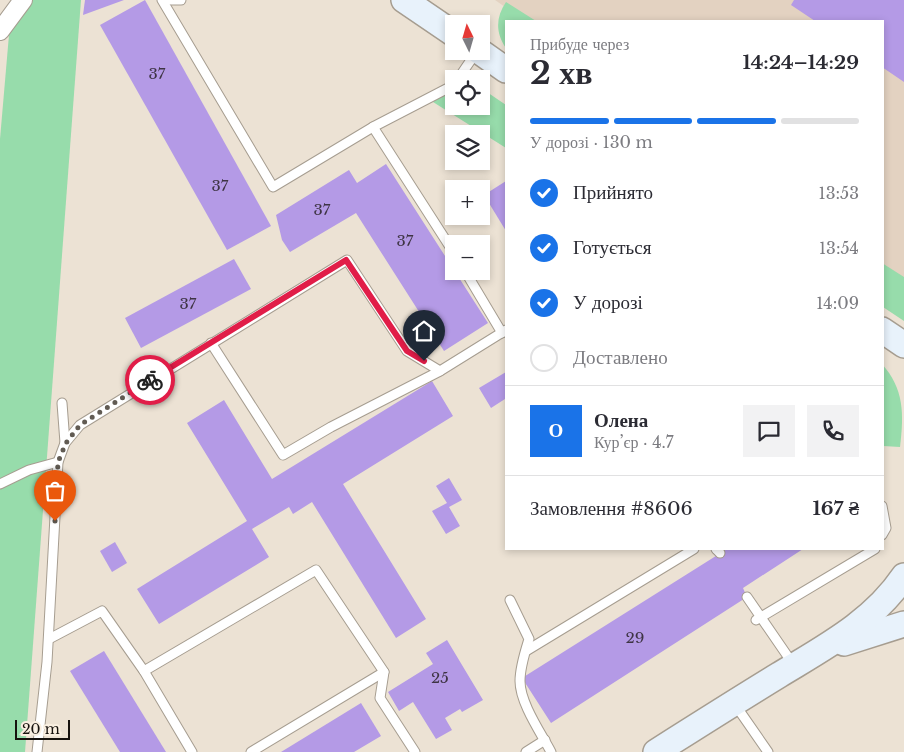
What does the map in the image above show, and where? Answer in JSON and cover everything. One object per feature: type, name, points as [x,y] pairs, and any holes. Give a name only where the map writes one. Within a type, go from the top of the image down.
[{"type":"main road","points":[[404,0],[445,28]]},
{"type":"main road","points":[[490,59],[505,69]]},
{"type":"main road","points":[[884,331],[904,345]]},
{"type":"main road","points":[[656,752],[733,703],[825,649],[877,610],[904,576]]},
{"type":"main road","points":[[825,649],[904,624]]},
{"type":"street","points":[[0,31],[23,0]]},
{"type":"lane","points":[[162,0],[273,188],[373,127],[445,90]]},
{"type":"lane","points":[[171,0],[181,0]]},
{"type":"lane","points":[[373,127],[445,239]]},
{"type":"lane","points":[[37,752],[49,639],[58,462],[66,443],[80,425],[346,260],[407,351],[440,371]]},
{"type":"lane","points":[[211,343],[283,455],[331,427],[440,371],[504,331],[471,280]]},
{"type":"lane","points":[[62,403],[66,443]]},
{"type":"lane","points":[[0,484],[29,470],[58,462]]},
{"type":"lane","points":[[884,517],[886,528],[884,532]]},
{"type":"lane","points":[[526,651],[692,550]]},
{"type":"lane","points":[[759,618],[874,550]]},
{"type":"lane","points":[[144,672],[316,570],[384,672],[380,698],[415,752]]},
{"type":"lane","points":[[747,597],[759,618],[794,666]]},
{"type":"lane","points":[[510,600],[529,639],[519,682],[525,703],[551,752]]},
{"type":"lane","points":[[49,639],[102,611],[144,672],[192,752]]},
{"type":"lane","points":[[250,752],[384,672]]},
{"type":"lane","points":[[733,703],[768,752]]},
{"type":"lane","points":[[526,752],[545,740]]},
{"type":"shaded area","points":[[495,0],[904,0],[904,286],[884,272],[884,20],[524,20]]},
{"type":"green space","points":[[12,0],[81,0],[25,752],[0,752],[0,139]]},
{"type":"green space","points":[[506,2],[534,20],[505,20],[505,46],[500,36],[498,25]]},
{"type":"green space","points":[[445,93],[445,110],[433,102]]},
{"type":"green space","points":[[490,94],[505,104],[505,147],[490,138],[490,125],[470,125],[454,115],[490,115]]},
{"type":"green space","points":[[884,264],[904,277],[904,321],[884,308]]},
{"type":"green space","points":[[884,367],[895,383],[901,402],[900,447],[884,446]]},
{"type":"building","points":[[85,0],[124,0],[83,15]]},
{"type":"building","points":[[145,0],[271,226],[227,250],[100,25]]},
{"type":"building","points":[[794,0],[904,0],[904,82],[884,68],[884,20],[814,20],[791,5]]},
{"type":"building","points":[[386,164],[445,256],[445,280],[460,280],[488,323],[444,351],[356,213],[290,252],[282,240],[276,215],[349,170],[357,183]]},
{"type":"building","points":[[505,182],[505,229],[490,205],[490,191]]},
{"type":"building","points":[[234,259],[251,289],[141,348],[125,318]]},
{"type":"building","points":[[505,373],[505,399],[491,408],[479,388]]},
{"type":"building","points":[[432,381],[453,416],[343,484],[426,619],[396,638],[312,502],[293,514],[289,507],[252,529],[269,557],[159,624],[137,589],[247,521],[187,423],[224,400],[272,479]]},
{"type":"building","points":[[449,478],[462,500],[449,507],[460,526],[446,534],[432,511],[447,503],[436,486]]},
{"type":"building","points":[[115,542],[127,563],[112,572],[100,551]]},
{"type":"building","points":[[725,550],[801,550],[743,588],[747,597],[551,723],[522,678]]},
{"type":"building","points":[[447,640],[483,700],[462,712],[460,709],[445,718],[452,730],[436,739],[413,702],[399,711],[388,692],[433,664],[426,653]]},
{"type":"building","points":[[104,651],[166,752],[120,752],[70,671]]},
{"type":"building","points":[[361,703],[381,736],[354,752],[281,752]]},
{"type":"way so far","points":[[55,521],[58,462],[66,443],[80,425],[150,380]]},
{"type":"route","points":[[150,380],[346,260],[407,351],[424,361]]}]
